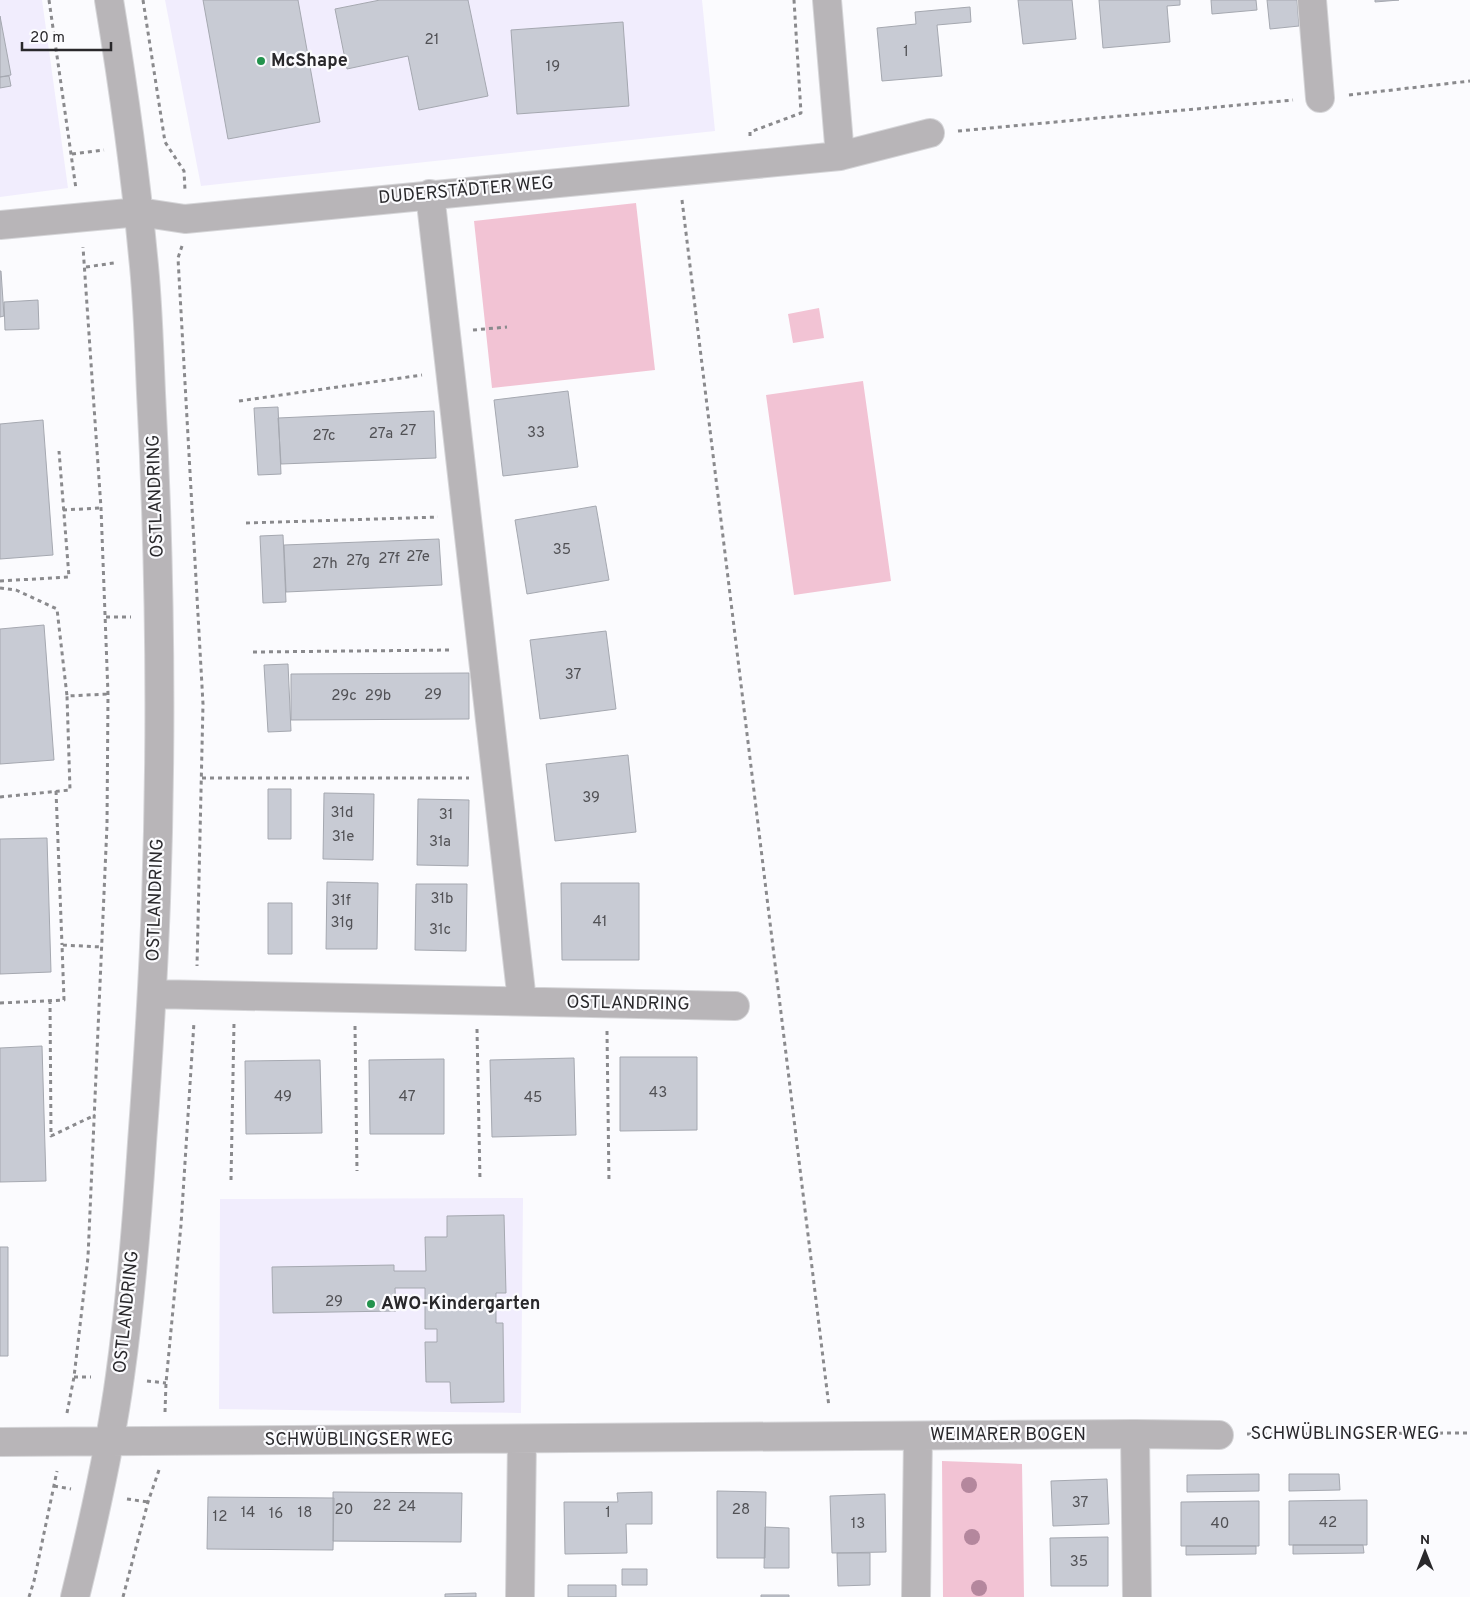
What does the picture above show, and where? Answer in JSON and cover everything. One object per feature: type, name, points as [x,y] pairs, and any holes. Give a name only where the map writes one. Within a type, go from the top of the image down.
[{"type":"street","name":"OSTLANDRING","points":[[75,1597],[95,1514],[109,1441],[120,1378],[133,1273],[153,994],[160,705],[160,616],[156,482],[144,260],[123,90],[109,0]]},
{"type":"street","points":[[826,0],[840,156]]},
{"type":"street","points":[[1312,0],[1320,98]]},
{"type":"street","name":"DUDERSTÄDTER WEG","points":[[0,225],[139,212],[185,219],[840,156],[930,133]]},
{"type":"street","points":[[430,194],[522,1001]]},
{"type":"street","name":"OSTLANDRING","points":[[153,994],[735,1006]]},
{"type":"street","points":[[1135,1434],[1136,1597]]},
{"type":"street","name":"WEIMARER BOGEN","points":[[719,1437],[832,1435],[1219,1435]]},
{"type":"street","points":[[916,1597],[918,1436]]},
{"type":"street","name":"SCHWÜBLINGSER WEG","points":[[0,1442],[719,1437]]},
{"type":"street","points":[[520,1597],[522,1439]]},
{"type":"path","points":[[29,1597],[64,1441],[74,1376],[88,1257],[102,947],[108,694],[101,508],[86,267],[72,154],[49,0]]},
{"type":"path","points":[[747,164],[750,132],[801,113],[794,0]]},
{"type":"path","points":[[930,133],[1320,98],[1470,82]]},
{"type":"path","points":[[72,154],[106,150]]},
{"type":"path","points":[[679,170],[832,1435]]},
{"type":"path","points":[[86,267],[119,262]]},
{"type":"path","points":[[239,400],[449,370]]},
{"type":"path","points":[[0,581],[69,578],[59,451]]},
{"type":"path","points":[[64,510],[101,508]]},
{"type":"path","points":[[246,523],[466,516]]},
{"type":"path","points":[[0,588],[16,590],[56,609],[67,696],[70,790],[0,797]]},
{"type":"path","points":[[253,652],[481,650]]},
{"type":"path","points":[[67,696],[108,694]]},
{"type":"path","points":[[202,778],[496,778]]},
{"type":"path","points":[[0,1003],[64,1000],[56,791]]},
{"type":"path","points":[[62,945],[102,947]]},
{"type":"path","points":[[231,1180],[235,995]]},
{"type":"path","points":[[355,998],[356,1172]]},
{"type":"path","points":[[50,1000],[51,1136],[95,1114]]},
{"type":"path","points":[[477,1000],[480,1181]]},
{"type":"path","points":[[606,1003],[609,1183]]},
{"type":"path","name":"SCHWÜBLINGSER WEG","points":[[1219,1435],[1470,1433]]},
{"type":"path","points":[[123,1597],[148,1502],[164,1457],[164,1441]]},
{"type":"shaded area","points":[[0,0],[42,0],[68,188],[0,197]]},
{"type":"shaded area","points":[[165,0],[702,0],[715,131],[201,186]]},
{"type":"shaded area","points":[[636,203],[655,370],[492,388],[474,221]]},
{"type":"shaded area","points":[[819,308],[824,338],[793,343],[788,314]]},
{"type":"shaded area","points":[[863,381],[891,581],[794,595],[766,395]]},
{"type":"shaded area","name":"AWO-Kindergarten","points":[[523,1198],[521,1413],[219,1409],[220,1199]]},
{"type":"shaded area","points":[[942,1461],[1022,1464],[1024,1597],[943,1597]]},
{"type":"building","name":"McShape","points":[[203,0],[298,0],[320,122],[228,139]]},
{"type":"building","points":[[380,0],[468,0],[488,96],[419,110],[408,56],[347,69],[335,9]]},
{"type":"building","points":[[1018,0],[1072,0],[1076,39],[1023,44]]},
{"type":"building","points":[[1099,0],[1180,0],[1180,5],[1167,6],[1170,42],[1103,48]]},
{"type":"building","points":[[1211,0],[1256,0],[1257,10],[1212,14]]},
{"type":"building","points":[[1267,0],[1297,0],[1299,26],[1270,29]]},
{"type":"building","points":[[1375,0],[1399,0],[1375,2]]},
{"type":"building","points":[[970,7],[971,22],[937,25],[942,76],[882,81],[877,28],[916,24],[915,12]]},
{"type":"building","points":[[0,16],[11,75],[0,77]]},
{"type":"building","points":[[623,22],[629,106],[517,114],[511,30]]},
{"type":"building","points":[[9,76],[11,86],[0,88],[0,77]]},
{"type":"building","points":[[0,271],[4,316],[0,317]]},
{"type":"building","points":[[38,300],[39,329],[5,330],[4,302]]},
{"type":"building","points":[[568,391],[578,467],[503,476],[494,400]]},
{"type":"building","points":[[278,407],[281,474],[258,475],[254,408]]},
{"type":"building","points":[[434,411],[436,458],[281,464],[278,418]]},
{"type":"building","points":[[43,420],[53,555],[0,559],[0,424]]},
{"type":"building","points":[[596,506],[609,580],[527,594],[515,520]]},
{"type":"building","points":[[283,535],[286,602],[263,603],[260,536]]},
{"type":"building","points":[[439,539],[442,585],[286,592],[284,545]]},
{"type":"building","points":[[44,625],[54,760],[0,764],[0,629]]},
{"type":"building","points":[[606,631],[616,709],[540,719],[530,640]]},
{"type":"building","points":[[288,664],[291,731],[268,732],[264,665]]},
{"type":"building","points":[[469,673],[469,719],[291,720],[291,674]]},
{"type":"building","points":[[628,755],[636,832],[555,841],[546,764]]},
{"type":"building","points":[[268,789],[291,789],[291,839],[268,839]]},
{"type":"building","points":[[324,793],[374,794],[373,860],[323,859]]},
{"type":"building","points":[[418,799],[469,800],[468,866],[417,865]]},
{"type":"building","points":[[47,838],[51,972],[0,974],[0,839]]},
{"type":"building","points":[[327,882],[378,883],[377,949],[326,949]]},
{"type":"building","points":[[561,883],[639,883],[639,960],[562,960]]},
{"type":"building","points":[[416,884],[467,884],[466,951],[415,950]]},
{"type":"building","points":[[268,903],[292,903],[292,954],[268,954]]},
{"type":"building","points":[[42,1046],[46,1181],[0,1182],[0,1048]]},
{"type":"building","points":[[620,1057],[697,1057],[697,1130],[620,1131]]},
{"type":"building","points":[[574,1058],[576,1135],[492,1137],[490,1060]]},
{"type":"building","points":[[444,1059],[444,1134],[370,1134],[369,1060]]},
{"type":"building","points":[[320,1060],[322,1133],[246,1134],[245,1061]]},
{"type":"building","points":[[504,1215],[506,1293],[496,1293],[496,1323],[503,1323],[504,1402],[451,1403],[450,1382],[426,1382],[425,1342],[437,1342],[437,1329],[425,1329],[425,1288],[395,1288],[396,1311],[273,1313],[272,1267],[394,1265],[394,1271],[426,1271],[425,1237],[447,1237],[447,1216]]},
{"type":"building","points":[[0,1247],[8,1247],[8,1356],[0,1356]]},
{"type":"building","points":[[1259,1474],[1259,1491],[1187,1492],[1187,1475]]},
{"type":"building","points":[[1289,1474],[1339,1474],[1340,1490],[1289,1491]]},
{"type":"building","points":[[1107,1479],[1109,1524],[1053,1526],[1051,1481]]},
{"type":"building","points":[[717,1491],[766,1492],[765,1558],[717,1558]]},
{"type":"building","points":[[333,1492],[462,1493],[461,1542],[333,1541]]},
{"type":"building","points":[[652,1492],[652,1524],[626,1524],[627,1553],[565,1554],[564,1502],[618,1502],[617,1493]]},
{"type":"building","points":[[885,1494],[886,1552],[832,1553],[830,1496]]},
{"type":"building","points":[[208,1497],[334,1498],[333,1550],[207,1549]]},
{"type":"building","points":[[1367,1500],[1367,1545],[1289,1545],[1289,1501]]},
{"type":"building","points":[[1259,1501],[1259,1546],[1181,1546],[1181,1502]]},
{"type":"building","points":[[765,1527],[789,1528],[789,1568],[764,1568]]},
{"type":"building","points":[[1108,1537],[1108,1586],[1051,1586],[1050,1538]]},
{"type":"building","points":[[1293,1545],[1363,1545],[1364,1553],[1293,1554]]},
{"type":"building","points":[[1186,1546],[1256,1546],[1256,1554],[1186,1555]]},
{"type":"building","points":[[837,1553],[870,1553],[870,1585],[838,1586]]},
{"type":"building","points":[[622,1569],[647,1569],[647,1585],[622,1585]]},
{"type":"building","points":[[568,1585],[616,1585],[616,1597],[568,1597]]},
{"type":"building","points":[[476,1593],[476,1597],[445,1597],[445,1594]]},
{"type":"building","points":[[761,1595],[789,1595],[789,1597],[761,1597]]},
{"type":"place","name":"McShape","points":[[261,61]]},
{"type":"place","name":"AWO-Kindergarten","points":[[371,1304]]}]
